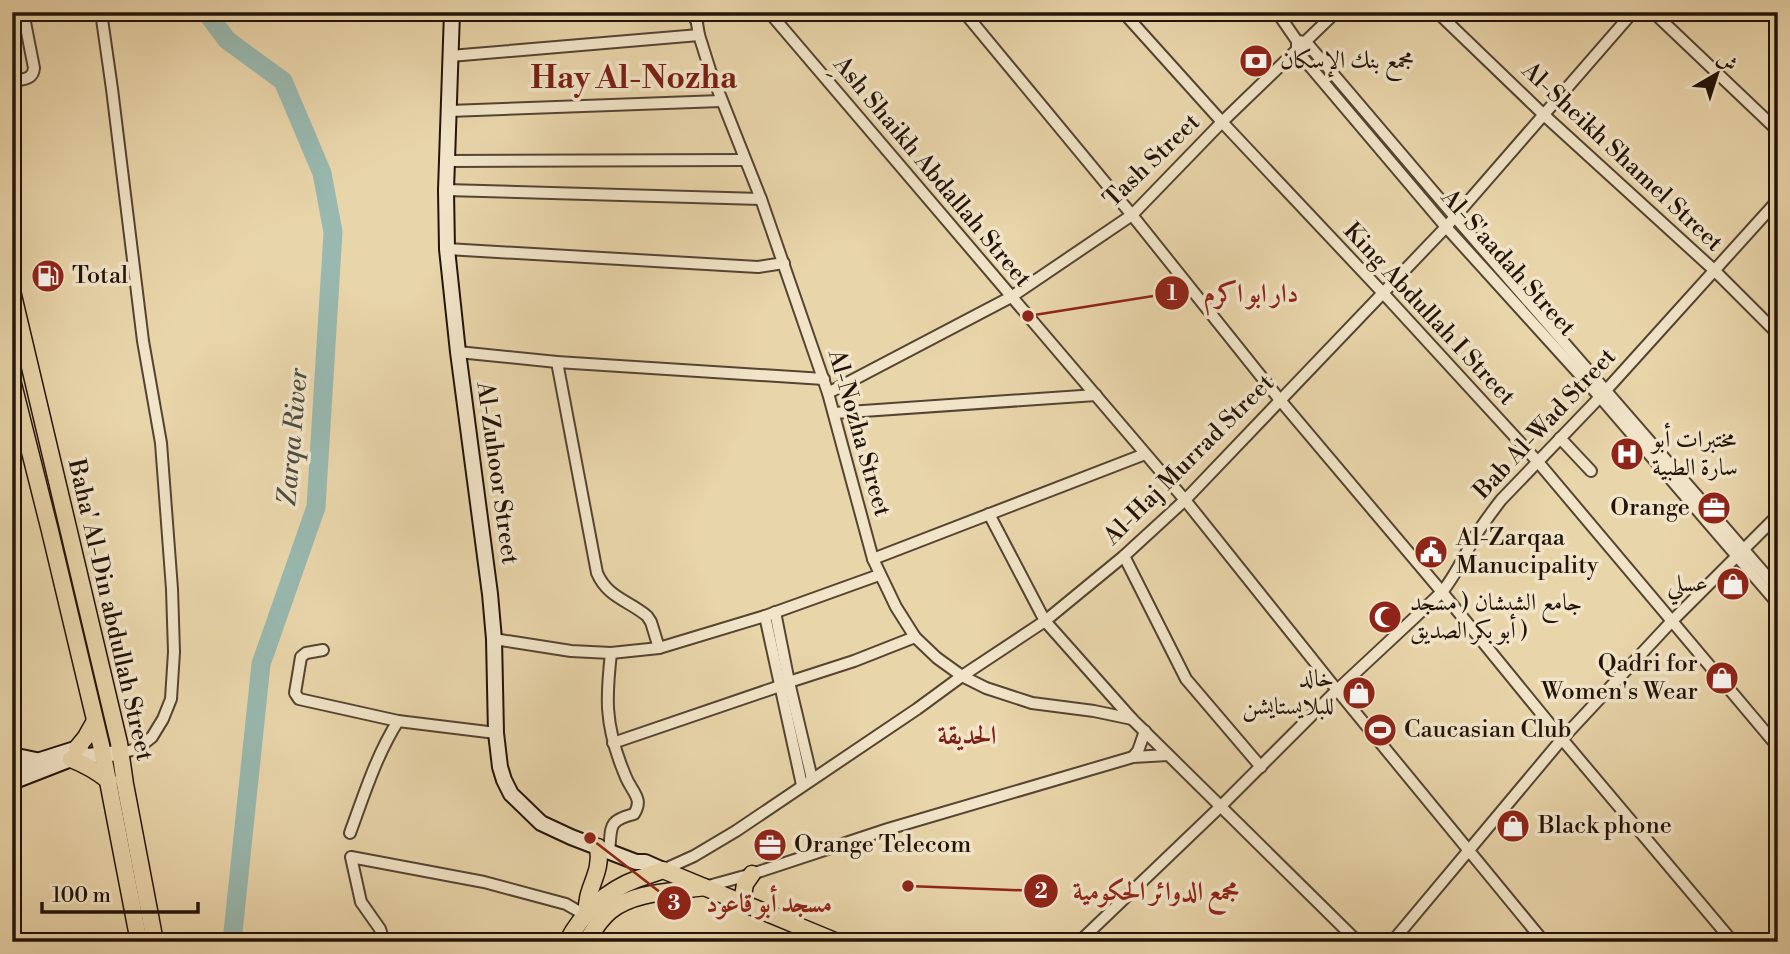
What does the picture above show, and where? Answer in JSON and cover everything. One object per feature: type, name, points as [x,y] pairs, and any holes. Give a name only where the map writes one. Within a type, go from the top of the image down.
[{"type":"main road","name":"Al-Zuhoor Street","points":[[452,12],[446,190],[447,249],[494,639],[496,733],[500,767],[511,794],[541,823],[636,862],[645,862],[658,872]]},
{"type":"main road","name":"Baha' Al-Din abdullah Street","points":[[12,291],[120,748],[155,942]]},
{"type":"main road","name":"Baha' Al-Din abdullah Street","points":[[12,380],[95,721],[139,942]]},
{"type":"main road","points":[[12,782],[74,753],[95,721]]},
{"type":"main road","points":[[12,769],[38,760],[74,753],[120,748]]},
{"type":"main road","points":[[74,753],[108,781]]},
{"type":"main road","points":[[12,755],[38,760]]},
{"type":"main road","points":[[586,913],[587,899],[603,849]]},
{"type":"main road","points":[[658,872],[685,890],[809,942]]},
{"type":"main road","points":[[567,942],[586,913],[609,894],[635,880],[658,872],[705,887],[837,942]]},
{"type":"main road","points":[[742,902],[745,884],[752,874]]},
{"type":"main road","points":[[586,942],[609,912],[626,901],[705,887]]},
{"type":"street","points":[[12,81],[27,79],[34,72],[23,12]]},
{"type":"street","points":[[101,12],[143,341],[161,443],[174,652],[171,699],[163,719],[152,737],[137,749],[120,748]]},
{"type":"street","points":[[695,16],[710,12]]},
{"type":"street","name":"ِِAsh Shaikh Abdallah Street","points":[[769,12],[1185,500],[1544,942]]},
{"type":"street","points":[[964,12],[1280,400],[1733,942]]},
{"type":"street","name":"King Abdullah I Street","points":[[1123,12],[1538,462],[1778,747]]},
{"type":"street","name":"Al-S'aadah Street","points":[[1277,12],[1300,45],[1446,226],[1603,394]]},
{"type":"street","name":"Tash Street","points":[[828,393],[1011,296],[1132,215],[1222,122],[1336,12]]},
{"type":"street","name":"Al-Sheikh Shamel Street","points":[[1437,12],[1544,115],[1714,270],[1778,334]]},
{"type":"street","name":"Al-Haj Murrad Street","points":[[658,872],[694,856],[736,831],[917,709],[1045,621],[1124,556],[1185,500],[1455,217],[1633,12]]},
{"type":"street","points":[[1653,12],[1778,131]]},
{"type":"street","name":"Al-Nozha Street","points":[[695,16],[721,101],[761,199],[824,379],[873,559],[896,607],[915,637],[937,658],[962,676],[986,688],[1032,703],[1132,719]]},
{"type":"street","points":[[450,55],[699,35]]},
{"type":"street","name":"Al-S'aadah Street","points":[[1300,45],[1455,217],[1741,553],[1778,589]]},
{"type":"street","points":[[449,111],[721,101]]},
{"type":"street","points":[[447,162],[745,160]]},
{"type":"street","points":[[446,190],[761,199]]},
{"type":"street","name":"Bab Al-Wad Street","points":[[1079,942],[1337,690],[1442,593],[1473,540],[1501,500],[1603,394],[1778,200]]},
{"type":"street","points":[[447,249],[758,267],[784,263]]},
{"type":"street","points":[[458,352],[557,362],[824,379]]},
{"type":"street","points":[[557,362],[597,573],[607,590],[647,616],[659,648]]},
{"type":"street","points":[[834,412],[1096,396]]},
{"type":"street","points":[[1560,438],[1591,471]]},
{"type":"street","points":[[873,559],[1146,454]]},
{"type":"street","points":[[989,514],[1045,621],[1132,719],[1358,942]]},
{"type":"street","points":[[1392,942],[1562,739],[1671,622],[1778,514]]},
{"type":"street","name":"Al-S'aadah Street","points":[[1741,553],[1778,604]]},
{"type":"street","points":[[1124,556],[1186,679],[1261,766]]},
{"type":"street","points":[[494,639],[572,651],[611,653],[659,648],[770,614],[879,575]]},
{"type":"street","points":[[770,614],[807,782]]},
{"type":"street","points":[[613,743],[854,661],[915,637]]},
{"type":"street","points":[[323,650],[306,653],[301,657],[295,693],[299,699],[398,722],[496,733]]},
{"type":"street","points":[[603,849],[612,825],[618,818],[634,814],[639,803],[610,732],[608,708],[611,653]]},
{"type":"street","points":[[350,833],[376,761],[398,722]]},
{"type":"street","points":[[1133,757],[1145,731]]},
{"type":"street","points":[[705,887],[888,829],[1133,757],[1168,755]]},
{"type":"street","points":[[384,942],[380,929],[361,902],[351,857],[484,881],[566,904],[586,913]]},
{"type":"waterway","name":"Zarqa River","points":[[206,12],[227,40],[283,81],[322,173],[333,232],[316,507],[261,664],[232,942]]},
{"type":"place","name":"مجمع بنك الإسكان","points":[[1256,61]]},
{"type":"place","name":"Total","points":[[48,276]]},
{"type":"place","name":"دار ابو اكرم","points":[[1028,316]]},
{"type":"place","name":"مختبرات أبو سارة الطبية","points":[[1627,454]]},
{"type":"place","name":"Orange","points":[[1714,508]]},
{"type":"place","name":"Al-Zarqaa Manucipality","points":[[1431,552]]},
{"type":"place","name":"عسلي","points":[[1733,584]]},
{"type":"place","name":"جامع الشيشان ( مسجد أبو بكر الصديق )","points":[[1385,617]]},
{"type":"place","name":"Qadri for Women's Wear","points":[[1722,678]]},
{"type":"place","name":"خالد للبلايستايشن","points":[[1359,693]]},
{"type":"place","name":"Caucasian Club","points":[[1380,730]]},
{"type":"place","name":"Black phone","points":[[1513,826]]},
{"type":"place","name":"مسجد أبو قاعود","points":[[590,838]]},
{"type":"place","name":"Orange Telecom","points":[[770,845]]},
{"type":"place","name":"مجمع الدوائر الحكومية","points":[[908,886]]},
{"type":"district","name":"Hay Al-Nozha","points":[[634,78]]},
{"type":"district","name":"الحديقة","points":[[967,736]]}]
